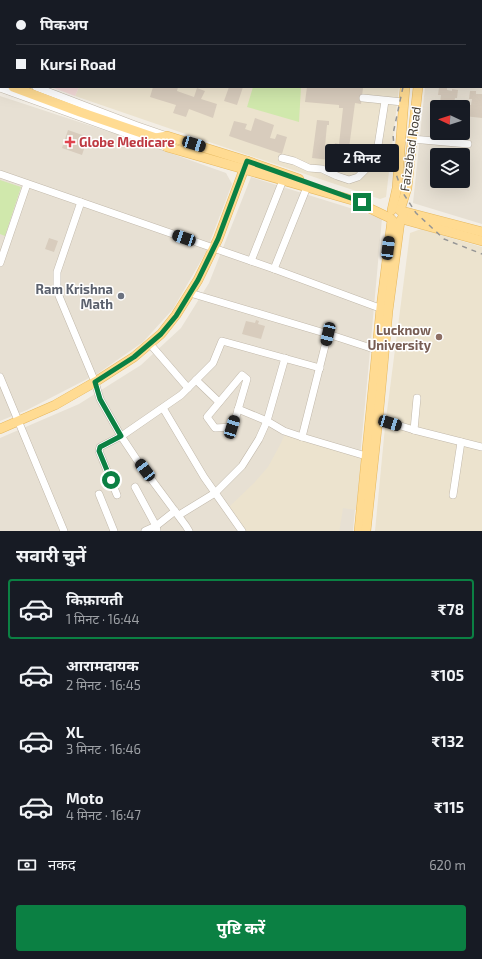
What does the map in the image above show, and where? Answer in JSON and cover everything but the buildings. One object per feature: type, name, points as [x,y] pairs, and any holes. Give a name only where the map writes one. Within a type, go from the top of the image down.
[{"type":"main road","points":[[16,88],[156,138],[167,147],[246,165],[283,180],[352,200],[396,215],[482,232]]},
{"type":"main road","name":"Faizabad Road","points":[[366,531],[370,456],[378,419],[384,310],[396,215],[405,88]]},
{"type":"main road","name":"Faizabad Road","points":[[396,215],[406,188],[418,88]]},
{"type":"main road","points":[[156,138],[167,136],[246,165],[396,215],[482,241]]},
{"type":"main road","points":[[0,429],[55,404],[95,382],[134,357],[161,334],[176,316],[198,280],[218,239],[246,165]]},
{"type":"main road","name":"Faizabad Road","points":[[359,531],[370,456],[381,351]]},
{"type":"street","points":[[0,88],[167,147]]},
{"type":"street","points":[[39,88],[167,136]]},
{"type":"street","points":[[58,88],[61,96]]},
{"type":"street","points":[[363,98],[403,102]]},
{"type":"street","points":[[282,158],[294,161],[309,168],[322,169],[349,180],[358,178],[374,161],[377,152],[385,101]]},
{"type":"street","points":[[412,139],[468,144]]},
{"type":"street","points":[[0,174],[274,269],[384,310]]},
{"type":"street","points":[[251,261],[283,180]]},
{"type":"street","points":[[0,263],[27,184]]},
{"type":"street","points":[[274,269],[307,187]]},
{"type":"street","points":[[81,202],[57,272],[59,296],[95,382],[100,399],[121,436],[137,460],[189,531]]},
{"type":"street","points":[[0,238],[8,240]]},
{"type":"street","points":[[190,293],[381,351]]},
{"type":"street","points":[[302,437],[328,334]]},
{"type":"street","points":[[117,495],[99,451],[100,447],[121,436],[181,395],[213,363],[222,341],[320,368]]},
{"type":"street","points":[[150,344],[188,388]]},
{"type":"street","points":[[145,531],[156,529],[177,513],[215,492],[242,466],[259,440],[267,421],[285,358]]},
{"type":"street","points":[[242,375],[247,379],[232,427],[215,428],[207,417],[219,402],[242,375]]},
{"type":"street","points":[[0,377],[64,531]]},
{"type":"street","points":[[196,380],[219,402]]},
{"type":"street","points":[[414,430],[417,398]]},
{"type":"street","points":[[163,408],[204,477],[242,531]]},
{"type":"street","points":[[238,409],[302,437],[370,456]]},
{"type":"street","points":[[378,419],[414,430],[482,447]]},
{"type":"street","points":[[453,495],[461,442]]},
{"type":"street","points":[[135,487],[156,529]]},
{"type":"street","points":[[99,494],[114,531]]},
{"type":"shaded area","points":[[54,88],[79,88],[75,96]]},
{"type":"shaded area","points":[[79,88],[399,88],[386,197],[380,199],[75,96]]},
{"type":"shaded area","points":[[425,88],[482,88],[482,224],[413,203]]},
{"type":"shaded area","points":[[0,96],[128,138],[226,173],[232,184],[206,252],[173,309],[143,342],[97,374],[27,410],[0,421]]},
{"type":"shaded area","points":[[251,177],[382,218],[353,531],[0,531],[0,438],[79,404],[141,365],[181,328],[209,283]]},
{"type":"shaded area","name":"Lucknow University","points":[[421,229],[482,247],[482,531],[375,531],[385,427],[410,233]]},
{"type":"shaded area","points":[[285,434],[362,457],[356,510],[343,508],[339,531],[245,531],[229,507],[268,467]]},
{"type":"green space","points":[[253,88],[301,88],[299,122],[247,107]]},
{"type":"green space","points":[[0,180],[21,187],[5,236],[0,234]]},
{"type":"railway","points":[[403,88],[393,134],[396,174],[403,193],[416,213],[444,239],[482,254]]},
{"type":"place","name":"Globe Medicare","points":[[70,142]]},
{"type":"place","name":"Ram Krishna Math","points":[[121,296]]},
{"type":"place","name":"Lucknow University","points":[[439,337]]},
{"type":"route","points":[[111,480],[99,451],[100,447],[121,436],[100,399],[95,382],[134,357],[161,334],[176,316],[198,280],[218,239],[247,161],[362,202]]}]
